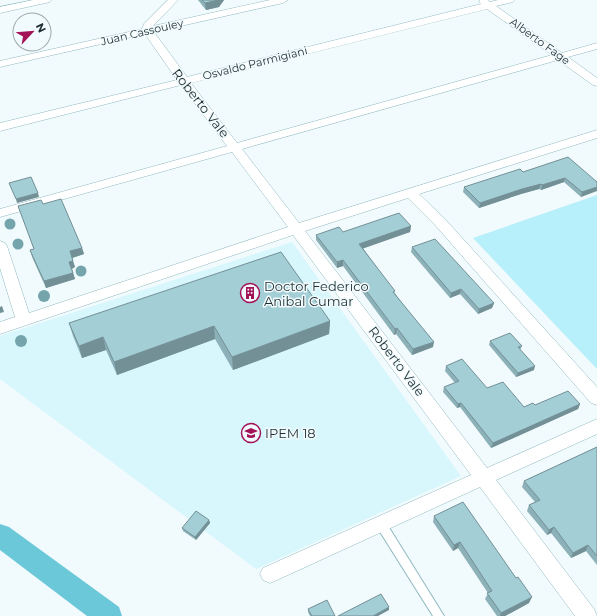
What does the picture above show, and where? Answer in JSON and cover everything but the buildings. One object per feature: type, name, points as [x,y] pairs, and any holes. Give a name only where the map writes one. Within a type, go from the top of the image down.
[{"type":"street","points":[[0,10],[47,0]]},
{"type":"street","points":[[147,30],[148,26],[173,0]]},
{"type":"street","name":"Juan Cassouley","points":[[0,64],[283,0]]},
{"type":"street","name":"Osvaldo Parmigiani","points":[[0,127],[486,3],[510,0]]},
{"type":"street","name":"Alberto Fage","points":[[486,3],[597,83]]},
{"type":"street","name":"Roberto Vale","points":[[147,30],[183,81],[235,147],[587,616]]},
{"type":"street","points":[[0,213],[597,46]]},
{"type":"street","points":[[0,328],[296,229],[597,134]]},
{"type":"street","points":[[410,193],[440,222],[597,398]]},
{"type":"street","points":[[0,246],[24,320]]},
{"type":"street","points":[[270,574],[597,426]]},
{"type":"lane","points":[[381,524],[439,616]]},
{"type":"shaded area","points":[[597,195],[597,369],[473,238]]},
{"type":"shaded area","name":"IPEM 18","points":[[292,242],[461,476],[256,569],[0,379],[0,336]]},
{"type":"waterway","points":[[0,535],[109,616]]},
{"type":"place","name":"Doctor Federico Anibal Cumar","points":[[250,293]]},
{"type":"place","name":"IPEM 18","points":[[251,433]]}]
